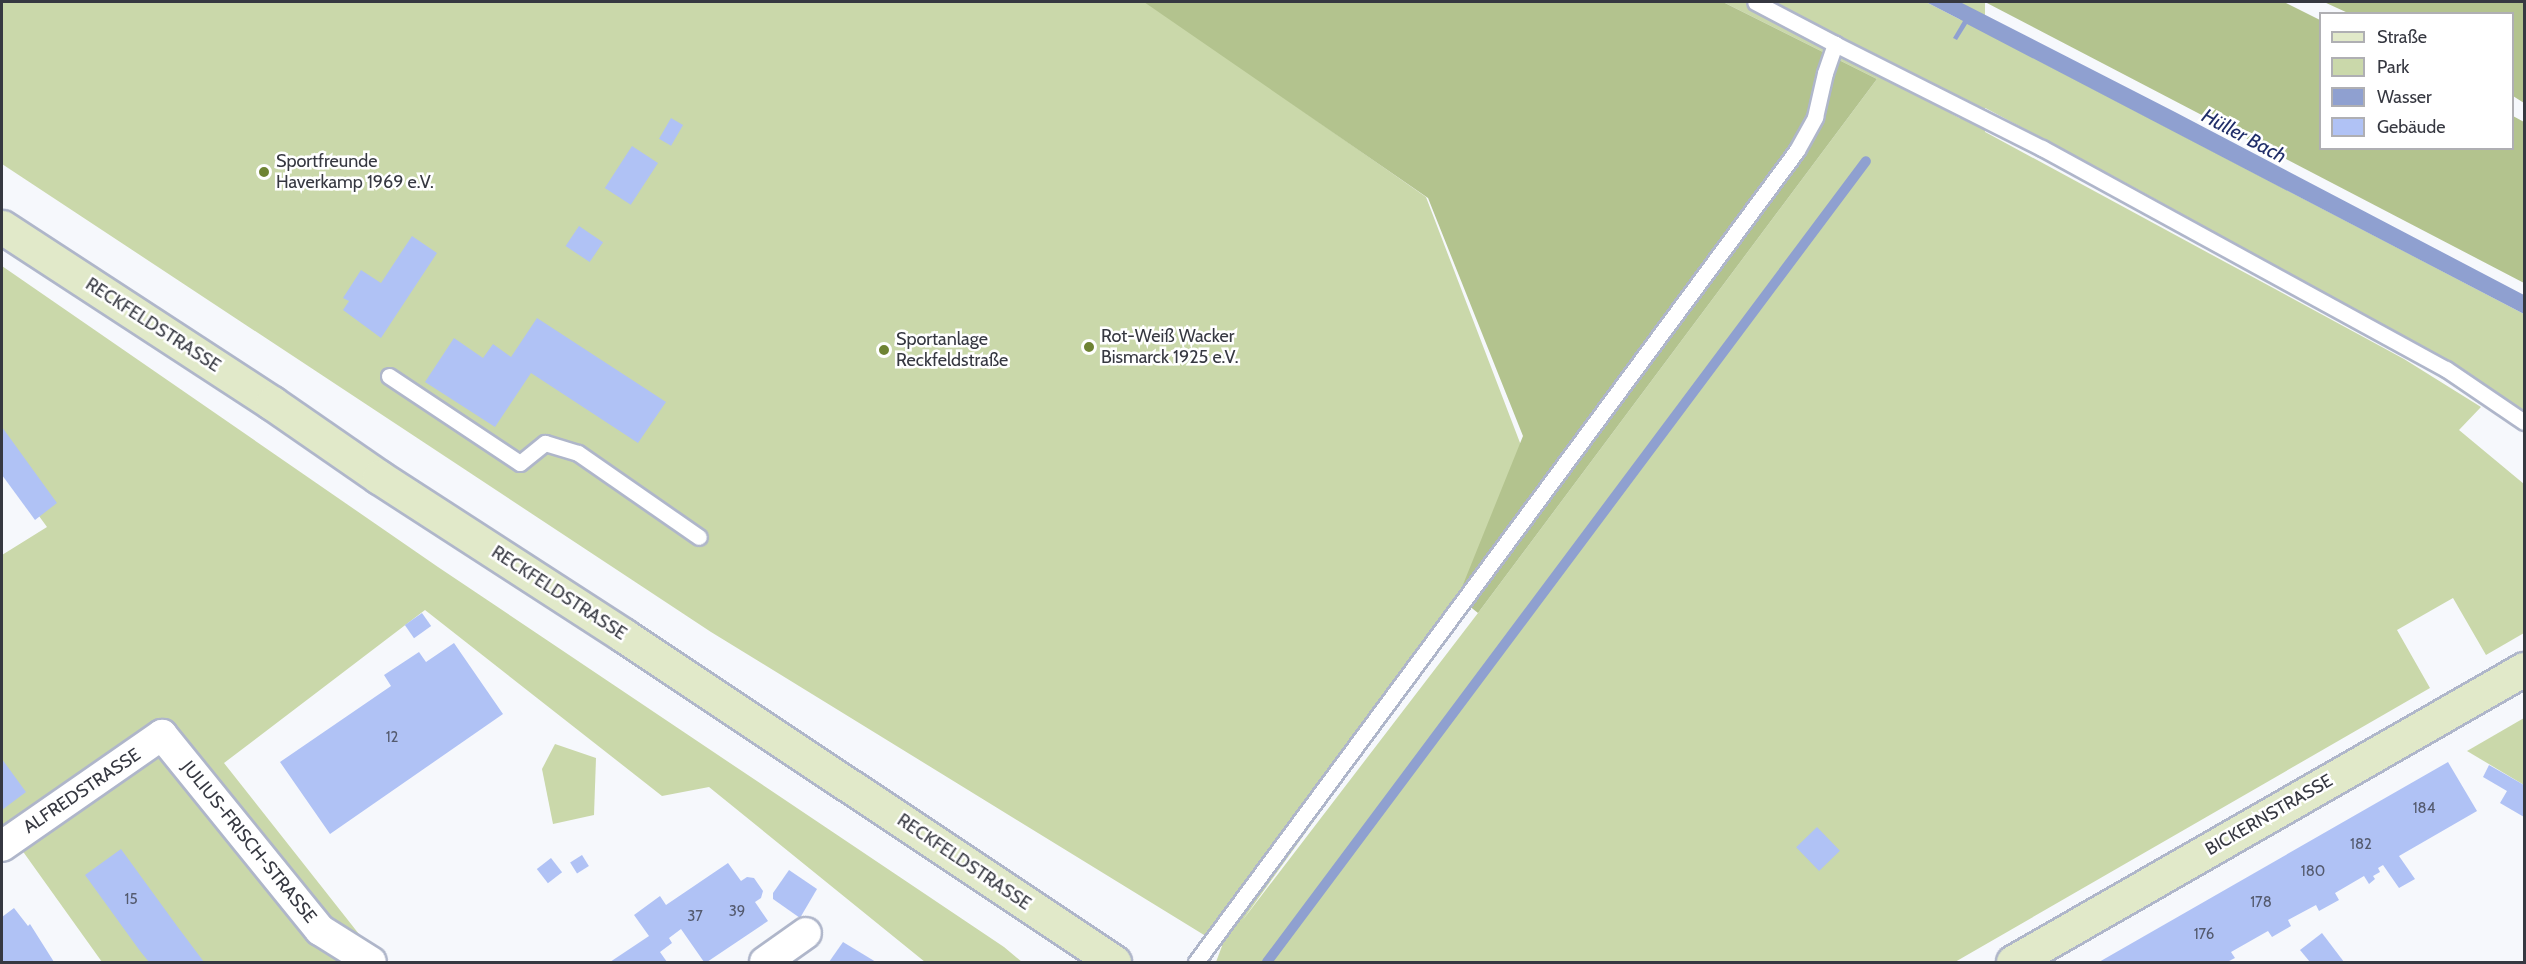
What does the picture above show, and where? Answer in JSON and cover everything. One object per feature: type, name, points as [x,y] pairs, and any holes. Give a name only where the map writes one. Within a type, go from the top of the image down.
[{"type":"street","name":"RECKFELDSTRASSE","points":[[2,227],[273,402],[379,477],[623,634],[1114,963]]},
{"type":"street","name":"BICKERNSTRASSE","points":[[2013,963],[2524,669]]},
{"type":"street","name":"ALFREDSTRASSE","points":[[2,846],[162,735]]},
{"type":"street","name":"JULIUS-FRISCH-STRASSE","points":[[162,735],[320,930],[371,963]]},
{"type":"street","points":[[765,963],[806,933]]},
{"type":"lane","points":[[1755,2],[2042,148],[2446,369],[2524,422]]},
{"type":"lane","points":[[1197,963],[1729,241],[1767,194],[1797,150],[1815,117],[1825,73],[1836,44]]},
{"type":"lane","points":[[389,376],[520,463],[545,442],[578,453],[699,537]]},
{"type":"green space","points":[[2,2],[1147,2],[1426,197],[1543,503],[1242,921],[1478,613],[1877,79],[1723,2],[1926,2],[1963,21],[1954,38],[1957,39],[1967,23],[2524,314],[2524,412],[2469,373],[2137,189],[1961,95],[1952,114],[2404,359],[2481,407],[2459,430],[2524,484],[2524,633],[2486,655],[2453,598],[2397,630],[2430,688],[1955,962],[1216,962],[1222,946],[711,632],[2,164]]},
{"type":"green space","points":[[1144,2],[1723,2],[1877,79],[1478,613],[1458,597],[1523,436],[1428,198]]},
{"type":"green space","points":[[1960,2],[1985,2],[1985,638],[1960,638]]},
{"type":"green space","points":[[1985,2],[2284,2],[2319,20],[2319,150],[2514,150],[2514,117],[2524,122],[2524,283]]},
{"type":"green space","points":[[2324,2],[2524,2],[2524,103],[2514,97],[2514,12],[2346,12]]},
{"type":"green space","points":[[2,266],[438,567],[1004,947],[1022,962],[925,962],[709,787],[662,796],[425,610],[224,763],[381,962],[102,962],[9,832],[2,835],[2,555],[47,527],[2,465]]},
{"type":"green space","points":[[2524,718],[2524,785],[2467,751]]},
{"type":"green space","points":[[555,744],[596,758],[594,815],[553,824],[542,769]]},
{"type":"water","points":[[1926,2],[1960,2],[2175,112],[2524,295],[2524,314],[1967,24],[1957,40],[1953,38],[1963,21]]},
{"type":"building","points":[[671,118],[683,125],[671,146],[659,139]]},
{"type":"building","points":[[632,146],[658,163],[631,205],[605,188]]},
{"type":"building","points":[[579,226],[603,242],[590,262],[566,246]]},
{"type":"building","points":[[412,236],[437,253],[381,338],[343,310],[349,301],[343,298],[361,270],[381,283]]},
{"type":"building","points":[[537,318],[666,402],[638,443],[531,373],[495,427],[425,382],[454,338],[483,358],[493,344],[511,357]]},
{"type":"building","points":[[2,427],[57,503],[35,520],[2,475]]},
{"type":"building","points":[[422,613],[431,626],[414,638],[405,625]]},
{"type":"building","points":[[454,643],[503,714],[330,834],[280,762],[391,686],[384,675],[419,652],[426,662]]},
{"type":"building","points":[[2,759],[26,792],[2,810]]},
{"type":"building","points":[[2448,762],[2477,811],[2399,856],[2415,879],[2399,888],[2383,865],[2378,868],[2380,872],[2373,876],[2375,879],[2369,884],[2364,876],[2335,893],[2339,900],[2319,911],[2316,905],[2288,920],[2291,926],[2272,937],[2268,931],[2231,952],[2235,958],[2227,962],[2099,962]]},
{"type":"building","points":[[2489,765],[2524,785],[2524,817],[2500,803],[2507,791],[2483,777]]},
{"type":"building","points":[[1817,827],[1840,851],[1819,871],[1796,847]]},
{"type":"building","points":[[121,849],[204,962],[149,962],[140,951],[85,875]]},
{"type":"building","points":[[582,855],[589,866],[577,873],[570,862]]},
{"type":"building","points":[[551,858],[562,872],[548,883],[537,869]]},
{"type":"building","points":[[728,863],[741,881],[747,877],[754,878],[763,891],[761,898],[755,902],[768,921],[707,962],[704,962],[681,929],[669,938],[672,943],[660,952],[667,962],[610,962],[649,936],[634,915],[660,896],[666,905]]},
{"type":"building","points":[[789,870],[817,889],[800,918],[773,899],[773,893]]},
{"type":"building","points":[[14,908],[28,926],[30,924],[54,962],[2,962],[2,917]]},
{"type":"building","points":[[2322,933],[2344,962],[2310,962],[2300,950]]},
{"type":"building","points":[[843,942],[876,962],[829,962]]},
{"type":"waterway","points":[[1267,962],[1866,161]]},
{"type":"place","name":"Sportfreunde Haverkamp 1969 e.V.","points":[[264,172]]},
{"type":"place","name":"Rot-Weiß Wacker Bismarck 1925 e.V.","points":[[1089,347]]},
{"type":"place","name":"Sportanlage Reckfeldstraße","points":[[884,350]]},
{"type":"water label","name":"Hüller Bach","points":[[2244,136]]}]
